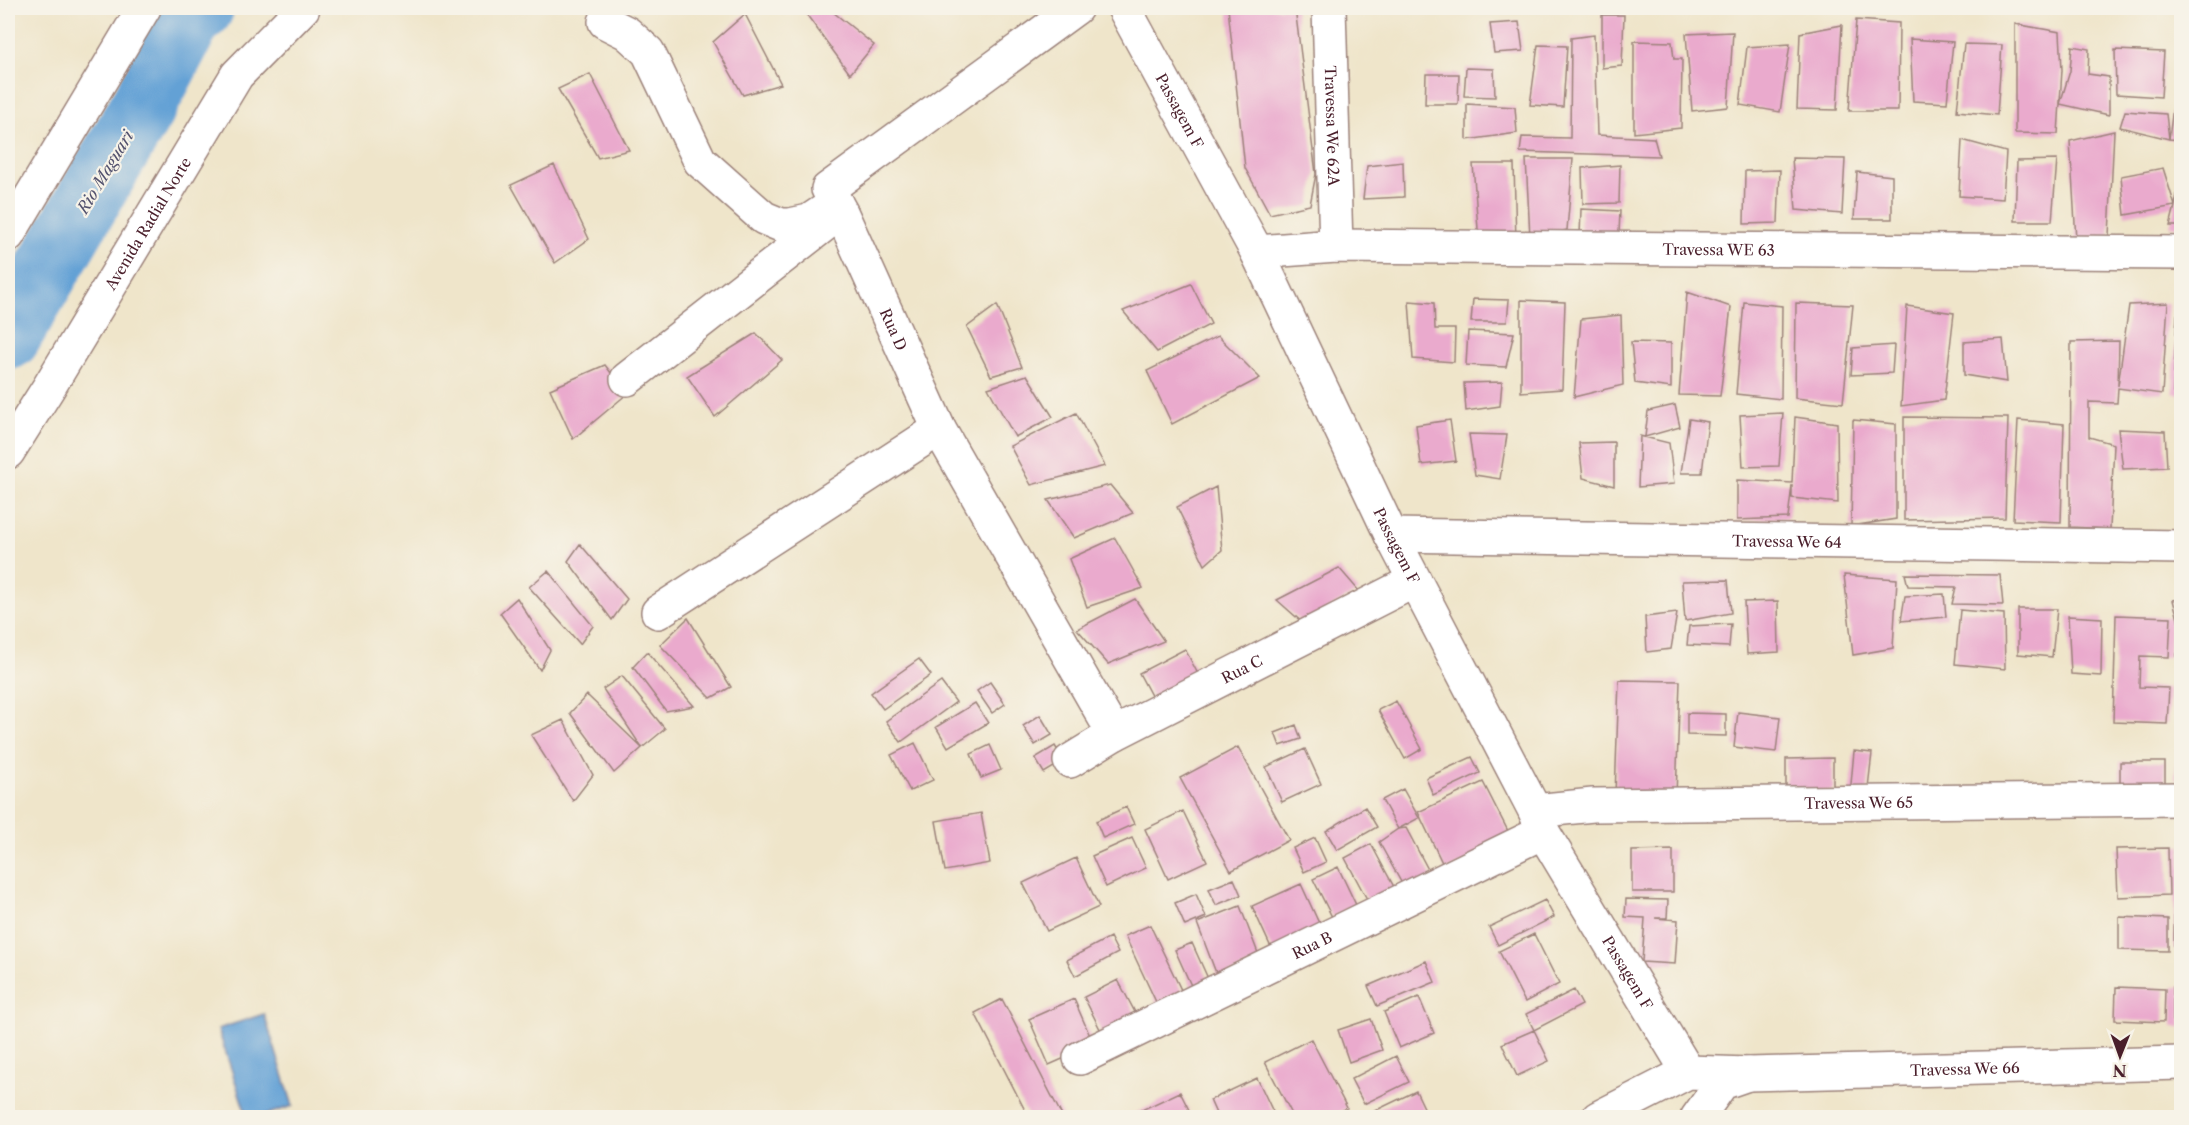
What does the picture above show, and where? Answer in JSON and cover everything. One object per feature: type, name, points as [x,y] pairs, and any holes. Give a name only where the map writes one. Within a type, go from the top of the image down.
[{"type":"street","points":[[8,235],[144,8]]},
{"type":"street","name":"Avenida Radial Norte","points":[[8,452],[237,75],[303,8]]},
{"type":"street","points":[[839,208],[828,189],[1076,8]]},
{"type":"street","name":"Passagem F","points":[[1124,8],[1257,252],[1391,535],[1539,821],[1688,1072]]},
{"type":"street","name":"Travessa We 62A","points":[[1329,8],[1336,246]]},
{"type":"street","points":[[605,22],[627,33],[648,52],[700,161],[764,218],[781,225],[790,225],[809,221],[839,208]]},
{"type":"street","points":[[627,379],[839,208]]},
{"type":"street","name":"Rua D","points":[[839,208],[939,429],[1114,734]]},
{"type":"street","name":"Travessa WE 63","points":[[1257,252],[1336,246],[2181,253]]},
{"type":"street","points":[[658,612],[939,429]]},
{"type":"street","name":"Travessa We 64","points":[[1391,535],[2181,547]]},
{"type":"street","name":"Rua C","points":[[1070,760],[1114,734],[1414,581]]},
{"type":"street","name":"Travessa We 65","points":[[1539,821],[1593,805],[2181,799]]},
{"type":"street","name":"Rua B","points":[[1080,1058],[1539,821]]},
{"type":"street","name":"Travessa We 66","points":[[1748,1074],[2181,1064]]},
{"type":"street","points":[[1598,1118],[1688,1072],[1748,1074]]},
{"type":"street","points":[[1697,1118],[1722,1083],[1748,1074]]},
{"type":"water","points":[[264,1014],[293,1106],[259,1117],[247,1117],[218,1029]]},
{"type":"building","points":[[807,8],[828,8],[874,45],[850,74],[804,11]]},
{"type":"building","points":[[1228,8],[1295,8],[1316,174],[1310,205],[1270,214],[1245,168]]},
{"type":"building","points":[[745,14],[781,84],[743,95],[713,42]]},
{"type":"building","points":[[1602,15],[1624,15],[1622,66],[1602,68]]},
{"type":"building","points":[[1856,20],[1899,23],[1898,111],[1849,111]]},
{"type":"building","points":[[1519,22],[1523,51],[1494,53],[1490,24]]},
{"type":"building","points":[[2015,24],[2060,32],[2062,70],[2058,134],[2015,133]]},
{"type":"building","points":[[1842,25],[1837,110],[1797,109],[1800,33]]},
{"type":"building","points":[[1733,32],[1728,107],[1692,111],[1686,34]]},
{"type":"building","points":[[1594,35],[1597,135],[1654,138],[1659,156],[1520,152],[1522,137],[1570,138],[1571,38]]},
{"type":"building","points":[[1910,39],[1953,42],[1947,103],[1913,101]]},
{"type":"building","points":[[1634,41],[1672,42],[1674,59],[1682,59],[1681,128],[1634,133]]},
{"type":"building","points":[[1790,44],[1780,112],[1740,105],[1747,47]]},
{"type":"building","points":[[1964,44],[2002,45],[1997,115],[1957,111]]},
{"type":"building","points":[[1538,45],[1567,46],[1563,107],[1530,105]]},
{"type":"building","points":[[2072,46],[2089,49],[2088,74],[2109,77],[2109,115],[2060,104],[2070,71]]},
{"type":"building","points":[[2115,50],[2164,52],[2161,97],[2116,94]]},
{"type":"building","points":[[2180,51],[2181,140],[2169,139]]},
{"type":"building","points":[[1466,68],[1494,69],[1495,97],[1464,96]]},
{"type":"building","points":[[590,74],[629,150],[598,158],[558,89]]},
{"type":"building","points":[[1426,74],[1459,74],[1458,104],[1425,104]]},
{"type":"building","points":[[1467,104],[1515,107],[1517,133],[1467,140]]},
{"type":"building","points":[[2125,111],[2166,114],[2169,139],[2120,127]]},
{"type":"building","points":[[2114,131],[2109,236],[2076,240],[2070,141]]},
{"type":"building","points":[[1962,140],[2006,152],[2003,199],[1959,196]]},
{"type":"building","points":[[1792,158],[1845,159],[1842,214],[1796,210]]},
{"type":"building","points":[[1526,159],[1573,159],[1567,230],[1530,237]]},
{"type":"building","points":[[2057,160],[2052,221],[2015,221],[2017,161]]},
{"type":"building","points":[[1403,162],[1404,197],[1363,199],[1367,166]]},
{"type":"building","points":[[1473,164],[1514,164],[1516,242],[1479,242]]},
{"type":"building","points":[[554,165],[589,239],[555,263],[511,185]]},
{"type":"building","points":[[1620,165],[1619,203],[1583,204],[1582,168]]},
{"type":"building","points":[[2163,168],[2175,206],[2125,215],[2121,176]]},
{"type":"building","points":[[1780,170],[1778,223],[1744,224],[1745,171]]},
{"type":"building","points":[[1857,172],[1892,176],[1892,219],[1854,219]]},
{"type":"building","points":[[2180,178],[2181,226],[2170,226],[2175,206]]},
{"type":"building","points":[[1581,209],[1620,211],[1619,234],[1580,235]]},
{"type":"building","points":[[1191,284],[1211,324],[1157,352],[1123,311]]},
{"type":"building","points":[[1687,292],[1731,307],[1720,396],[1679,395]]},
{"type":"building","points":[[1473,299],[1509,300],[1507,322],[1471,322]]},
{"type":"building","points":[[1521,300],[1565,302],[1562,389],[1521,392]]},
{"type":"building","points":[[1409,301],[1434,303],[1435,329],[1455,329],[1454,362],[1413,359]]},
{"type":"building","points":[[1744,302],[1782,306],[1781,399],[1736,394]]},
{"type":"building","points":[[1796,303],[1853,305],[1843,403],[1795,398]]},
{"type":"building","points":[[2168,303],[2162,394],[2118,388],[2117,403],[2089,402],[2089,437],[2114,444],[2110,529],[2070,527],[2071,342],[2119,341],[2118,386],[2129,305]]},
{"type":"building","points":[[997,305],[1022,367],[991,376],[967,327]]},
{"type":"building","points":[[1907,306],[1954,313],[1944,400],[1901,406]]},
{"type":"building","points":[[1621,315],[1623,385],[1574,397],[1581,319]]},
{"type":"building","points":[[2177,315],[2181,315],[2181,395],[2173,393]]},
{"type":"building","points":[[1468,331],[1514,333],[1506,367],[1466,365]]},
{"type":"building","points":[[756,333],[782,360],[715,417],[687,376]]},
{"type":"building","points":[[1218,336],[1260,378],[1172,424],[1147,371]]},
{"type":"building","points":[[2003,339],[2007,382],[1964,375],[1964,342]]},
{"type":"building","points":[[1631,342],[1671,343],[1671,388],[1635,383]]},
{"type":"building","points":[[1894,345],[1892,373],[1851,375],[1853,348]]},
{"type":"building","points":[[605,365],[627,394],[573,439],[550,389]]},
{"type":"building","points":[[1027,375],[1053,417],[1015,437],[988,388]]},
{"type":"building","points":[[1502,382],[1500,406],[1466,411],[1464,383]]},
{"type":"building","points":[[1675,405],[1680,427],[1645,437],[1648,411]]},
{"type":"building","points":[[1076,413],[1105,466],[1031,485],[1010,446]]},
{"type":"building","points":[[1783,413],[1779,466],[1743,467],[1740,415]]},
{"type":"building","points":[[1795,417],[1837,423],[1838,503],[1792,498],[1792,485],[1788,518],[1737,520],[1737,480],[1792,483]]},
{"type":"building","points":[[1904,417],[2008,418],[2005,518],[1904,520]]},
{"type":"building","points":[[1689,419],[1708,422],[1702,473],[1681,473]]},
{"type":"building","points":[[1450,420],[1456,461],[1421,465],[1416,425]]},
{"type":"building","points":[[1853,420],[1896,424],[1896,519],[1851,526]]},
{"type":"building","points":[[2018,420],[2064,424],[2061,522],[2013,520]]},
{"type":"building","points":[[2118,429],[2165,431],[2167,467],[2123,469]]},
{"type":"building","points":[[1469,434],[1507,435],[1500,479],[1475,475]]},
{"type":"building","points":[[1640,436],[1669,443],[1674,484],[1638,487]]},
{"type":"building","points":[[1614,442],[1614,486],[1583,478],[1579,443]]},
{"type":"building","points":[[1110,485],[1133,513],[1074,538],[1048,500]]},
{"type":"building","points":[[1216,487],[1222,550],[1205,565],[1177,507]]},
{"type":"building","points":[[1115,538],[1143,588],[1087,607],[1069,559]]},
{"type":"building","points":[[580,544],[627,599],[612,620],[568,561]]},
{"type":"building","points":[[1339,568],[1359,591],[1303,623],[1277,600]]},
{"type":"building","points":[[548,571],[593,626],[580,644],[529,587]]},
{"type":"building","points":[[1905,574],[2000,575],[2003,605],[1952,604],[1956,587],[1908,586]]},
{"type":"building","points":[[1844,575],[1897,579],[1893,648],[1853,655]]},
{"type":"building","points":[[1728,580],[1731,613],[1685,621],[1682,581]]},
{"type":"building","points":[[1944,594],[1946,617],[1901,621],[1905,596]]},
{"type":"building","points":[[517,598],[550,650],[540,670],[500,613]]},
{"type":"building","points":[[1135,599],[1164,641],[1108,664],[1077,629]]},
{"type":"building","points":[[2181,599],[2181,631],[2173,600]]},
{"type":"building","points":[[1778,601],[1779,652],[1747,654],[1744,602]]},
{"type":"building","points":[[2018,609],[2057,609],[2052,657],[2018,654]]},
{"type":"building","points":[[1960,610],[2004,614],[2005,669],[1955,664]]},
{"type":"building","points":[[1677,613],[1671,649],[1647,652],[1645,617]]},
{"type":"building","points":[[2116,615],[2171,617],[2169,657],[2140,656],[2139,687],[2169,688],[2167,724],[2113,722]]},
{"type":"building","points":[[2068,616],[2102,618],[2101,676],[2071,674]]},
{"type":"building","points":[[688,618],[731,687],[711,698],[660,645]]},
{"type":"building","points":[[1731,624],[1729,647],[1687,645],[1689,626]]},
{"type":"building","points":[[1185,649],[1201,680],[1155,703],[1139,673]]},
{"type":"building","points":[[647,652],[694,706],[666,711],[633,667]]},
{"type":"building","points":[[2177,654],[2181,655],[2181,694],[2177,694]]},
{"type":"building","points":[[919,659],[931,675],[883,709],[871,693]]},
{"type":"building","points":[[622,676],[665,729],[642,748],[603,689]]},
{"type":"building","points":[[1619,680],[1680,681],[1676,797],[1615,795]]},
{"type":"building","points":[[941,682],[956,702],[901,742],[886,721]]},
{"type":"building","points":[[990,682],[1005,704],[992,713],[977,691]]},
{"type":"building","points":[[587,695],[642,748],[614,773],[570,713]]},
{"type":"building","points":[[1396,701],[1422,749],[1405,759],[1378,710]]},
{"type":"building","points":[[975,703],[988,723],[948,747],[936,727]]},
{"type":"building","points":[[1738,712],[1780,717],[1776,752],[1734,747]]},
{"type":"building","points":[[1687,713],[1726,714],[1726,736],[1687,735]]},
{"type":"building","points":[[1040,715],[1052,735],[1035,745],[1023,726]]},
{"type":"building","points":[[563,720],[593,775],[573,801],[531,735]]},
{"type":"building","points":[[2180,723],[2181,779],[2175,779]]},
{"type":"building","points":[[1296,725],[1301,739],[1280,746],[1275,733]]},
{"type":"building","points":[[915,743],[933,780],[910,791],[891,755]]},
{"type":"building","points":[[990,745],[1001,770],[981,778],[971,754]]},
{"type":"building","points":[[1055,746],[1064,761],[1044,773],[1035,758]]},
{"type":"building","points":[[1238,747],[1289,840],[1231,871],[1180,778]]},
{"type":"building","points":[[1305,749],[1321,784],[1282,802],[1266,767]]},
{"type":"building","points":[[1854,751],[1872,753],[1867,796],[1850,795]]},
{"type":"building","points":[[1472,757],[1480,773],[1433,795],[1426,778]]},
{"type":"building","points":[[1833,758],[1833,791],[1786,792],[1786,759]]},
{"type":"building","points":[[2120,762],[2165,762],[2165,787],[2120,787]]},
{"type":"building","points":[[1483,782],[1512,839],[1446,871],[1418,812]]},
{"type":"building","points":[[1403,789],[1419,818],[1398,829],[1382,800]]},
{"type":"building","points":[[1126,807],[1134,824],[1103,838],[1096,821]]},
{"type":"building","points":[[1365,807],[1377,827],[1337,850],[1326,831]]},
{"type":"building","points":[[1183,811],[1207,861],[1168,879],[1145,829]]},
{"type":"building","points":[[981,813],[990,863],[945,871],[936,821]]},
{"type":"building","points":[[1406,828],[1432,877],[1406,891],[1379,842],[1398,829]]},
{"type":"building","points":[[1132,838],[1146,868],[1106,887],[1092,856]]},
{"type":"building","points":[[1315,838],[1326,862],[1304,872],[1293,848]]},
{"type":"building","points":[[1371,844],[1394,887],[1368,901],[1345,858]]},
{"type":"building","points":[[2175,846],[2181,846],[2181,950],[2174,950]]},
{"type":"building","points":[[2168,848],[2169,895],[2118,897],[2116,849]]},
{"type":"building","points":[[1673,850],[1673,892],[1632,892],[1632,851]]},
{"type":"building","points":[[1076,858],[1099,907],[1047,931],[1023,883]]},
{"type":"building","points":[[1338,867],[1356,905],[1332,917],[1313,879]]},
{"type":"building","points":[[1234,879],[1241,895],[1216,905],[1209,889]]},
{"type":"building","points":[[1301,884],[1323,932],[1274,954],[1252,906]]},
{"type":"building","points":[[1196,894],[1206,917],[1185,926],[1175,903]]},
{"type":"building","points":[[1626,899],[1668,900],[1667,918],[1655,918],[1678,920],[1675,964],[1642,962],[1645,918],[1625,917]]},
{"type":"building","points":[[1545,900],[1554,917],[1498,945],[1489,927]]},
{"type":"building","points":[[1240,906],[1261,961],[1218,978],[1197,923]]},
{"type":"building","points":[[2119,917],[2168,919],[2168,951],[2119,950]]},
{"type":"building","points":[[1150,925],[1182,992],[1157,1004],[1125,936]]},
{"type":"building","points":[[1534,934],[1559,984],[1525,1002],[1499,951]]},
{"type":"building","points":[[1110,937],[1118,953],[1075,976],[1067,960]]},
{"type":"building","points":[[1192,943],[1210,983],[1193,990],[1175,950]]},
{"type":"building","points":[[1426,961],[1435,982],[1377,1006],[1368,986]]},
{"type":"building","points":[[1118,980],[1138,1018],[1103,1035],[1084,997]]},
{"type":"building","points":[[2116,987],[2165,989],[2164,1022],[2115,1020]]},
{"type":"building","points":[[2173,987],[2181,987],[2181,1027],[2173,1027]]},
{"type":"building","points":[[1574,990],[1582,1005],[1534,1030],[1526,1014]]},
{"type":"building","points":[[1419,997],[1434,1033],[1399,1048],[1384,1012]]},
{"type":"building","points":[[1002,999],[1062,1116],[1058,1118],[1029,1118],[975,1013]]},
{"type":"building","points":[[1074,999],[1094,1045],[1049,1065],[1029,1019]]},
{"type":"building","points":[[1371,1019],[1382,1050],[1349,1062],[1338,1030]]},
{"type":"building","points":[[1534,1030],[1549,1061],[1517,1076],[1502,1044]]},
{"type":"building","points":[[1311,1039],[1347,1108],[1328,1118],[1294,1118],[1265,1062]]},
{"type":"building","points":[[1396,1056],[1409,1082],[1364,1104],[1351,1079]]},
{"type":"building","points":[[1257,1078],[1276,1118],[1218,1118],[1210,1100]]},
{"type":"building","points":[[1416,1091],[1429,1118],[1360,1118]]},
{"type":"building","points":[[1180,1092],[1189,1110],[1174,1118],[1135,1118],[1133,1114]]},
{"type":"waterway","name":"Rio Maguari","points":[[8,337],[144,105],[190,17],[201,8]]}]
